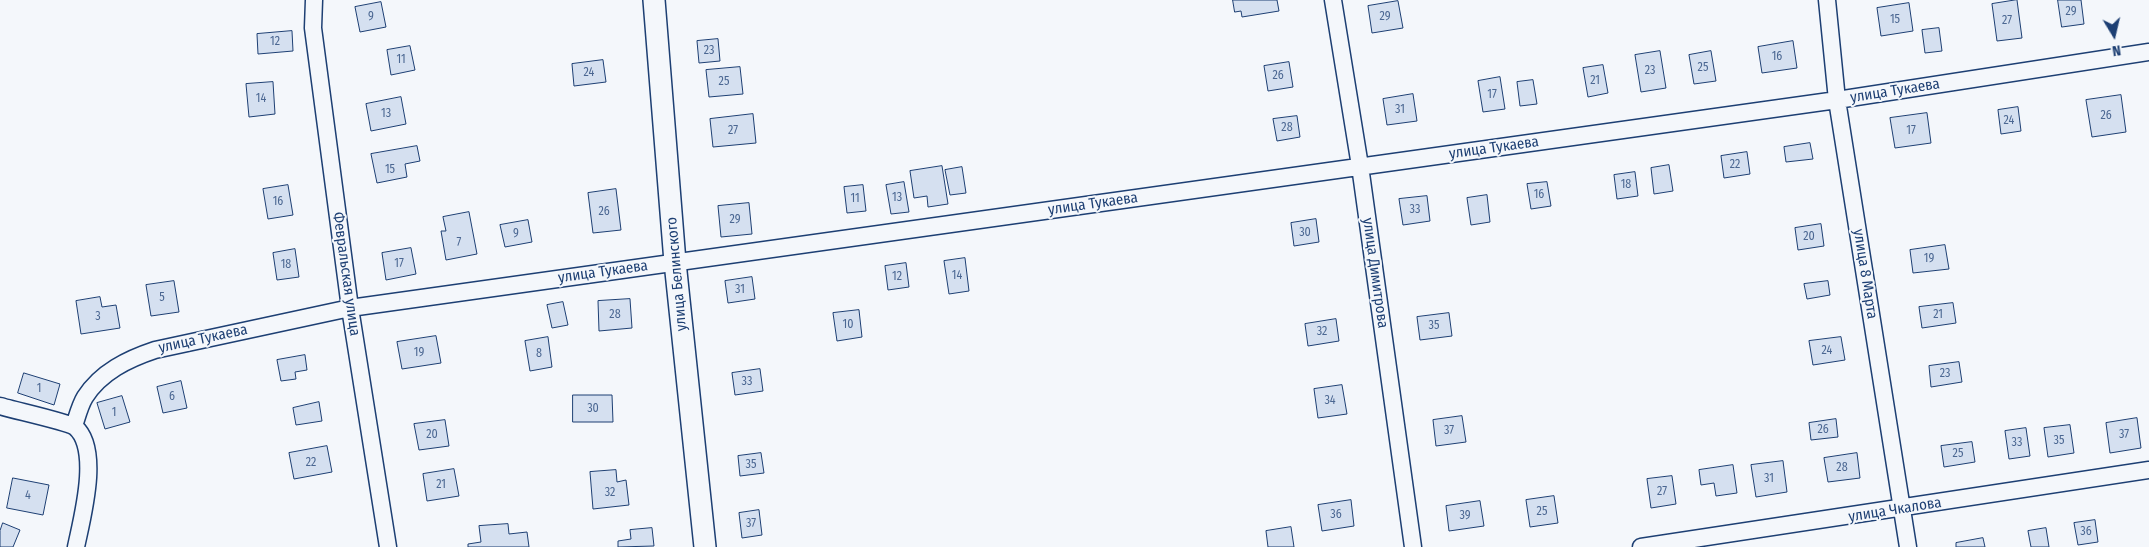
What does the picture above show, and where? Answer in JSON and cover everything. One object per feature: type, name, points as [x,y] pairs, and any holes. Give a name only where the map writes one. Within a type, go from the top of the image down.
[{"type":"street","name":"Февральская улица","points":[[314,0],[313,28],[350,308],[388,547]]},
{"type":"street","name":"улица Белинского","points":[[654,0],[675,262],[705,547]]},
{"type":"street","name":"улица Димитрова","points":[[1333,0],[1360,166],[1413,547]]},
{"type":"street","name":"улица 8 Марта","points":[[1827,0],[1838,100],[1908,547]]},
{"type":"street","name":"улица Тукаева","points":[[74,426],[85,398],[105,375],[129,359],[155,350],[350,308],[1838,100],[2149,52]]},
{"type":"street","points":[[0,406],[74,426],[86,441],[88,472],[76,547]]},
{"type":"street","name":"улица Чкалова","points":[[1641,547],[1902,509],[2149,470]]},
{"type":"building","points":[[1233,0],[1277,0],[1279,11],[1242,17],[1241,11],[1235,12]]},
{"type":"building","points":[[2017,0],[2022,38],[1997,41],[1992,4]]},
{"type":"building","points":[[2058,0],[2081,0],[2084,24],[2062,27]]},
{"type":"building","points":[[1398,1],[1403,28],[1372,33],[1368,6]]},
{"type":"building","points":[[381,2],[386,27],[360,32],[355,7]]},
{"type":"building","points":[[1909,3],[1913,31],[1881,36],[1877,8]]},
{"type":"building","points":[[1939,28],[1942,51],[1925,53],[1922,30]]},
{"type":"building","points":[[292,31],[293,51],[258,54],[257,34]]},
{"type":"building","points":[[718,39],[720,61],[699,63],[697,41]]},
{"type":"building","points":[[1793,41],[1797,68],[1762,73],[1758,47]]},
{"type":"building","points":[[410,46],[415,70],[391,75],[387,50]]},
{"type":"building","points":[[1660,51],[1666,88],[1641,92],[1635,55]]},
{"type":"building","points":[[1711,51],[1716,81],[1694,84],[1689,55]]},
{"type":"building","points":[[603,60],[606,82],[574,86],[572,64]]},
{"type":"building","points":[[1289,62],[1293,87],[1268,91],[1264,66]]},
{"type":"building","points":[[1603,65],[1608,93],[1588,97],[1583,68]]},
{"type":"building","points":[[740,67],[743,94],[709,97],[706,70]]},
{"type":"building","points":[[1500,77],[1505,109],[1483,112],[1478,81]]},
{"type":"building","points":[[1533,80],[1537,104],[1520,106],[1517,82]]},
{"type":"building","points":[[273,82],[275,114],[249,117],[246,84]]},
{"type":"building","points":[[1413,94],[1417,121],[1387,125],[1383,99]]},
{"type":"building","points":[[2121,95],[2126,132],[2092,137],[2086,100]]},
{"type":"building","points":[[401,97],[406,124],[371,131],[366,104]]},
{"type":"building","points":[[2018,107],[2021,131],[2001,134],[1998,110]]},
{"type":"building","points":[[1927,113],[1931,143],[1895,148],[1890,118]]},
{"type":"building","points":[[753,114],[756,143],[713,147],[710,119]]},
{"type":"building","points":[[1297,116],[1300,137],[1277,141],[1273,119]]},
{"type":"building","points":[[1810,143],[1813,159],[1786,162],[1784,147]]},
{"type":"building","points":[[417,146],[420,161],[405,164],[407,177],[377,183],[371,154]]},
{"type":"building","points":[[1747,152],[1750,174],[1724,178],[1721,156]]},
{"type":"building","points":[[1669,165],[1673,191],[1654,194],[1651,168]]},
{"type":"building","points":[[942,166],[948,204],[928,207],[927,196],[914,198],[910,171]]},
{"type":"building","points":[[962,167],[966,193],[950,195],[945,170]]},
{"type":"building","points":[[1635,172],[1638,196],[1617,199],[1614,175]]},
{"type":"building","points":[[904,182],[909,212],[891,214],[886,185]]},
{"type":"building","points":[[1547,182],[1551,206],[1531,209],[1527,184]]},
{"type":"building","points":[[288,185],[293,215],[268,219],[263,189]]},
{"type":"building","points":[[863,185],[866,211],[847,213],[844,187]]},
{"type":"building","points":[[616,189],[621,230],[593,233],[588,193]]},
{"type":"building","points":[[1487,195],[1490,222],[1471,225],[1467,198]]},
{"type":"building","points":[[1427,196],[1430,221],[1403,225],[1399,199]]},
{"type":"building","points":[[749,203],[752,234],[721,237],[718,206]]},
{"type":"building","points":[[469,212],[477,254],[446,260],[441,231],[446,231],[443,217]]},
{"type":"building","points":[[1316,219],[1319,242],[1294,246],[1291,223]]},
{"type":"building","points":[[528,220],[532,242],[505,247],[500,225]]},
{"type":"building","points":[[1821,224],[1824,246],[1798,250],[1795,228]]},
{"type":"building","points":[[1945,245],[1949,269],[1913,273],[1910,250]]},
{"type":"building","points":[[411,248],[416,274],[386,280],[382,253]]},
{"type":"building","points":[[295,249],[299,277],[277,280],[273,253]]},
{"type":"building","points":[[965,258],[969,291],[949,294],[944,261]]},
{"type":"building","points":[[906,263],[909,287],[888,290],[885,266]]},
{"type":"building","points":[[752,277],[755,299],[728,303],[725,281]]},
{"type":"building","points":[[174,281],[179,312],[151,316],[146,285]]},
{"type":"building","points":[[1828,281],[1830,295],[1807,299],[1804,284]]},
{"type":"building","points":[[100,297],[102,307],[116,305],[120,328],[81,334],[76,301]]},
{"type":"building","points":[[630,299],[632,328],[599,331],[598,301]]},
{"type":"building","points":[[563,302],[568,325],[552,328],[547,305]]},
{"type":"building","points":[[1953,303],[1956,323],[1922,328],[1919,307]]},
{"type":"building","points":[[859,310],[862,337],[837,341],[833,313]]},
{"type":"building","points":[[1449,313],[1452,336],[1420,340],[1417,317]]},
{"type":"building","points":[[1336,319],[1339,341],[1308,346],[1305,324]]},
{"type":"building","points":[[436,336],[441,363],[402,369],[397,342]]},
{"type":"building","points":[[548,337],[552,367],[530,371],[525,341]]},
{"type":"building","points":[[1841,337],[1845,360],[1813,365],[1809,341]]},
{"type":"building","points":[[305,355],[307,370],[295,372],[296,379],[281,381],[277,360]]},
{"type":"building","points":[[1959,362],[1962,382],[1931,387],[1929,366]]},
{"type":"building","points":[[760,369],[763,391],[735,395],[732,373]]},
{"type":"building","points":[[24,373],[60,384],[54,405],[18,393]]},
{"type":"building","points":[[181,381],[187,408],[163,413],[157,387]]},
{"type":"building","points":[[1342,385],[1347,414],[1318,418],[1314,389]]},
{"type":"building","points":[[573,395],[612,395],[613,422],[573,422]]},
{"type":"building","points":[[122,396],[130,422],[105,429],[97,403]]},
{"type":"building","points":[[319,402],[322,421],[296,425],[293,408]]},
{"type":"building","points":[[1462,416],[1466,442],[1436,446],[1433,420]]},
{"type":"building","points":[[2137,418],[2141,448],[2110,453],[2106,423]]},
{"type":"building","points":[[1836,419],[1838,437],[1811,440],[1809,423]]},
{"type":"building","points":[[445,420],[449,446],[419,450],[414,424]]},
{"type":"building","points":[[2070,425],[2074,453],[2048,457],[2044,428]]},
{"type":"building","points":[[2026,428],[2030,456],[2009,459],[2005,431]]},
{"type":"building","points":[[1972,442],[1975,462],[1944,467],[1941,446]]},
{"type":"building","points":[[327,446],[332,472],[294,479],[289,453]]},
{"type":"building","points":[[761,453],[764,473],[740,476],[738,456]]},
{"type":"building","points":[[1857,453],[1860,478],[1828,482],[1824,458]]},
{"type":"building","points":[[1783,461],[1787,492],[1756,497],[1751,465]]},
{"type":"building","points":[[1733,465],[1737,493],[1716,496],[1714,483],[1701,485],[1699,470]]},
{"type":"building","points":[[454,469],[459,496],[427,501],[423,474]]},
{"type":"building","points":[[616,470],[617,482],[626,480],[629,505],[593,509],[590,472]]},
{"type":"building","points":[[1672,476],[1676,504],[1651,508],[1647,479]]},
{"type":"building","points":[[13,478],[49,485],[43,515],[7,508]]},
{"type":"building","points":[[1554,496],[1558,523],[1530,527],[1526,500]]},
{"type":"building","points":[[1351,500],[1354,526],[1322,531],[1318,505]]},
{"type":"building","points":[[1480,501],[1484,526],[1449,531],[1446,506]]},
{"type":"building","points":[[759,510],[762,535],[742,538],[739,513]]},
{"type":"building","points":[[2095,520],[2098,542],[2078,545],[2074,523]]},
{"type":"building","points":[[3,523],[20,530],[13,547],[0,547],[0,531]]},
{"type":"building","points":[[508,524],[509,534],[527,532],[529,547],[468,547],[468,544],[481,542],[479,526]]},
{"type":"building","points":[[1291,527],[1294,547],[1268,547],[1266,531]]},
{"type":"building","points":[[652,528],[654,546],[618,547],[618,541],[631,539],[630,530]]},
{"type":"building","points":[[2046,528],[2049,547],[2031,547],[2028,531]]},
{"type":"building","points":[[1983,538],[1985,547],[1956,547],[1956,543]]}]
